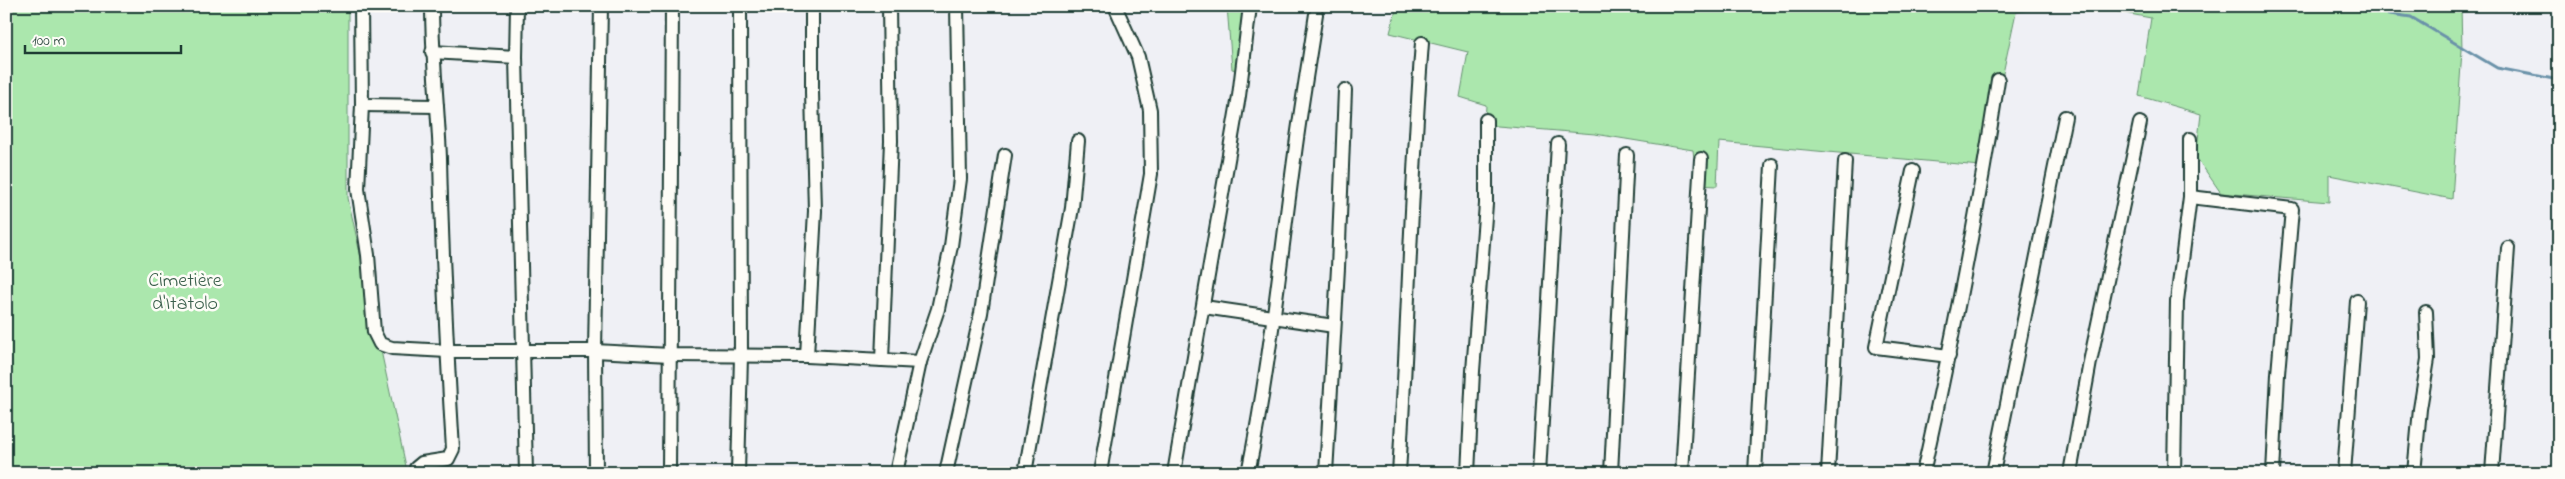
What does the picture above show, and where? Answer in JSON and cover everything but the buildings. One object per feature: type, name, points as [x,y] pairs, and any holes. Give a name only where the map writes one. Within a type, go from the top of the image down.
[{"type":"street","points":[[361,6],[362,105],[358,189],[368,255],[374,332],[380,344],[385,348],[446,351],[595,351],[670,355],[807,356],[920,362]]},
{"type":"street","points":[[415,473],[416,468],[422,463],[448,459],[452,455],[446,351],[437,106],[432,52],[432,6]]},
{"type":"street","points":[[517,6],[516,57],[526,473]]},
{"type":"street","points":[[596,473],[595,351],[601,6]]},
{"type":"street","points":[[669,473],[672,6]]},
{"type":"street","points":[[738,473],[741,356],[740,6]]},
{"type":"street","points":[[807,356],[815,211],[812,6]]},
{"type":"street","points":[[882,360],[891,141],[889,6]]},
{"type":"street","points":[[896,473],[920,362],[938,309],[951,246],[960,179],[957,6]]},
{"type":"street","points":[[1100,473],[1150,174],[1150,110],[1138,57],[1115,6]]},
{"type":"street","points":[[1174,473],[1239,96],[1250,6]]},
{"type":"street","points":[[1248,473],[1258,426],[1274,318],[1295,152],[1316,14]]},
{"type":"street","points":[[1399,473],[1409,324],[1415,130],[1422,43]]},
{"type":"street","points":[[432,52],[516,57]]},
{"type":"street","points":[[1923,473],[1949,356],[1984,171],[1998,80]]},
{"type":"street","points":[[1326,473],[1346,90]]},
{"type":"street","points":[[362,105],[437,106]]},
{"type":"street","points":[[1993,473],[2065,117]]},
{"type":"street","points":[[1468,473],[1473,371],[1486,204],[1486,120]]},
{"type":"street","points":[[2070,473],[2090,362],[2140,123]]},
{"type":"street","points":[[2174,473],[2177,301],[2190,197],[2190,139]]},
{"type":"street","points":[[1025,473],[1072,208],[1078,140]]},
{"type":"street","points":[[1540,473],[1558,144]]},
{"type":"street","points":[[946,473],[981,313],[1005,155]]},
{"type":"street","points":[[1611,473],[1627,155]]},
{"type":"street","points":[[1682,473],[1701,159]]},
{"type":"street","points":[[1828,473],[1845,161]]},
{"type":"street","points":[[1755,473],[1772,165]]},
{"type":"street","points":[[1913,170],[1876,347],[1949,356]]},
{"type":"street","points":[[2190,197],[2292,209],[2278,374],[2273,473]]},
{"type":"street","points":[[2492,473],[2508,248]]},
{"type":"street","points":[[2344,473],[2357,301]]},
{"type":"street","points":[[1204,307],[1334,326]]},
{"type":"street","points":[[2414,473],[2420,409],[2428,359],[2426,312]]},
{"type":"green space","name":"Cimetière d'Itatolo","points":[[6,6],[348,6],[348,198],[407,471],[6,473]]},
{"type":"green space","points":[[1227,6],[1258,6],[1250,73],[1232,69]]},
{"type":"green space","points":[[1397,6],[2058,6],[2016,12],[1991,130],[1980,166],[1719,142],[1717,186],[1697,185],[1693,150],[1595,134],[1485,125],[1486,105],[1460,97],[1468,52],[1390,33]]},
{"type":"green space","points":[[2087,6],[2461,6],[2462,50],[2452,199],[2329,175],[2329,202],[2221,193],[2196,157],[2201,114],[2139,96],[2151,18]]},
{"type":"waterway","points":[[2334,6],[2411,17],[2497,68],[2559,80]]}]
